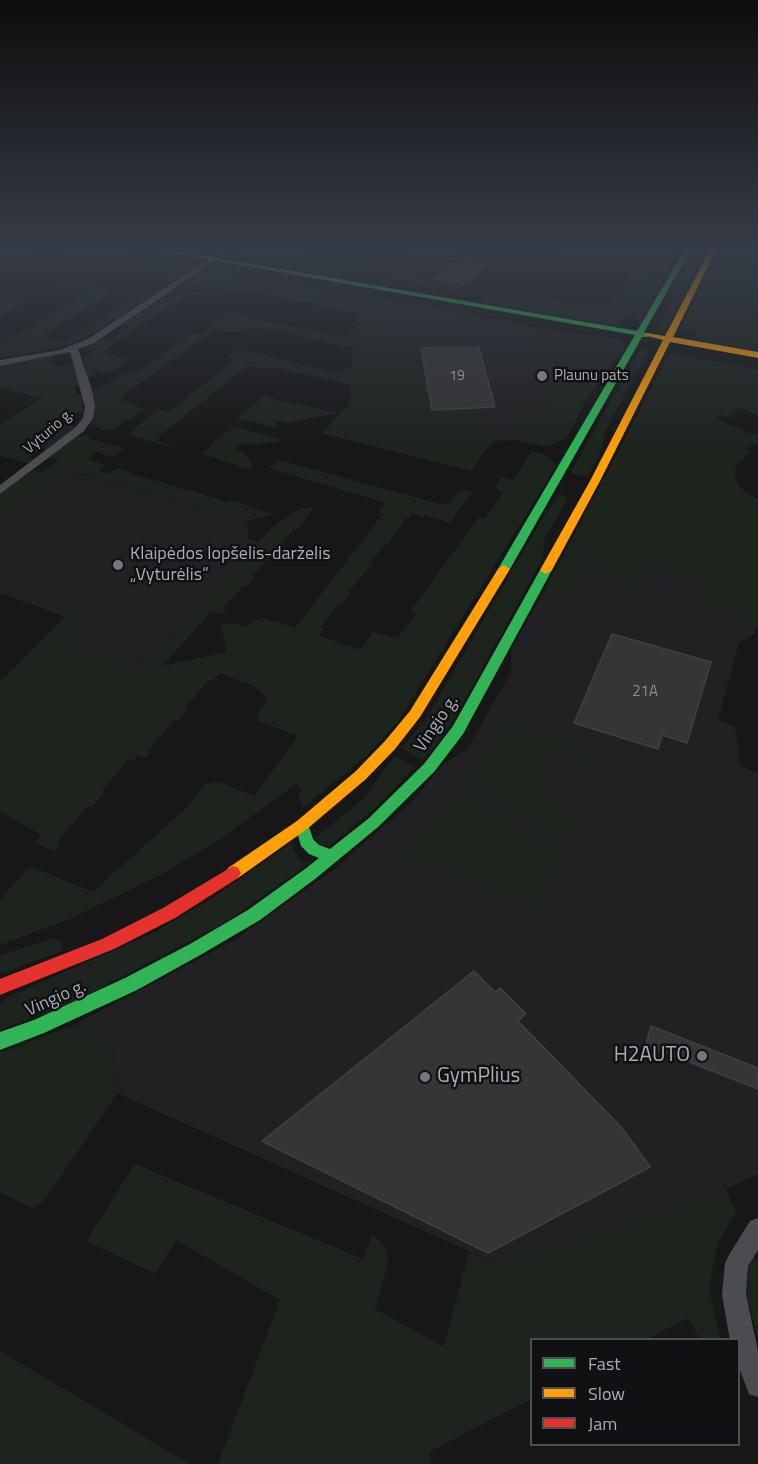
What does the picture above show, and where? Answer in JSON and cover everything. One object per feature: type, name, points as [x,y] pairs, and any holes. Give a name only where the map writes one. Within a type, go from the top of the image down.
[{"type":"main road","points":[[513,314],[758,356]]},
{"type":"main road","name":"Vingio g.","points":[[0,987],[108,944],[169,913],[302,825],[361,775],[416,714],[652,314]]},
{"type":"main road","name":"Vingio g.","points":[[0,1041],[59,1018],[196,950],[254,915],[333,856],[398,800],[429,768],[458,730],[574,498],[680,314]]},
{"type":"main road","points":[[667,341],[758,360]]},
{"type":"main road","points":[[551,489],[574,498]]},
{"type":"main road","points":[[302,825],[306,842],[314,850],[333,856]]},
{"type":"street","points":[[0,363],[73,348],[106,332],[132,314]]},
{"type":"street","name":"Vyturio g.","points":[[0,491],[80,429],[88,418],[90,407],[87,390],[73,348]]},
{"type":"street","points":[[758,1229],[737,1263],[734,1295],[743,1342],[758,1384]]},
{"type":"shaded area","points":[[49,314],[77,314],[42,337],[64,342],[108,314],[122,314],[100,329],[70,344],[42,351],[0,358],[0,344]]},
{"type":"shaded area","points":[[136,314],[157,314],[107,348],[104,353],[129,359],[110,374],[95,371],[96,375],[88,379],[83,358],[90,357],[93,351],[84,350],[101,339],[110,340],[129,327],[121,324]]},
{"type":"shaded area","points":[[228,314],[338,336],[344,336],[351,329],[354,331],[360,324],[355,321],[358,314],[383,314],[368,329],[453,345],[454,347],[422,348],[432,410],[478,407],[482,429],[490,430],[493,441],[471,471],[321,433],[350,404],[351,385],[265,367],[263,369],[247,366],[158,437],[160,438],[157,441],[173,446],[171,447],[128,435],[157,409],[169,412],[232,362],[229,355],[238,349],[342,373],[352,365],[353,348],[254,326],[245,333],[213,331],[122,396],[121,400],[144,409],[129,421],[125,420],[116,428],[118,429],[102,430],[90,423],[95,409],[92,392],[131,370],[139,371],[191,334],[202,333]]},
{"type":"shaded area","points":[[382,314],[468,314],[554,331],[614,338],[623,343],[625,351],[614,361],[589,395],[567,437],[547,447],[517,440],[493,441],[490,430],[482,429],[458,410],[432,410],[421,348],[453,347],[367,329]]},
{"type":"shaded area","points":[[549,314],[629,314],[617,327]]},
{"type":"shaded area","points":[[629,314],[644,314],[640,322]]},
{"type":"shaded area","points":[[665,314],[674,314],[665,331],[657,329]]},
{"type":"shaded area","points":[[688,314],[758,314],[758,352],[693,340],[696,331],[680,330]]},
{"type":"shaded area","points":[[463,316],[558,333],[543,353],[536,354],[532,353],[543,339],[532,337],[535,333],[459,319]]},
{"type":"shaded area","points":[[570,337],[606,344],[583,379],[573,375],[570,371],[571,356],[565,343]]},
{"type":"shaded area","points":[[641,348],[649,350],[606,430],[600,453],[588,477],[570,473]]},
{"type":"shaded area","points":[[670,353],[758,369],[758,416],[741,408],[730,414],[733,415],[730,418],[721,415],[716,418],[746,430],[744,432],[758,435],[758,443],[746,449],[752,452],[736,465],[735,478],[739,487],[758,500],[758,625],[697,607],[705,583],[647,568],[641,578],[646,580],[639,592],[630,589],[633,581],[586,568],[574,596],[565,589],[556,604],[547,597],[545,590]]},
{"type":"shaded area","points":[[54,356],[50,360],[53,366],[74,364],[79,385],[74,387],[77,395],[81,395],[84,413],[72,413],[65,424],[76,427],[46,450],[41,449],[30,457],[34,459],[28,463],[0,456],[0,425],[42,398],[0,388],[0,365]]},
{"type":"shaded area","points":[[538,378],[583,387],[588,392],[589,395],[567,437],[562,440],[545,442],[529,440],[513,432],[507,412],[548,411]]},
{"type":"shaded area","points":[[264,395],[338,413],[286,423],[275,420],[277,428],[238,418]]},
{"type":"shaded area","points":[[238,428],[283,440],[255,445],[242,443],[235,449],[245,453],[253,466],[251,470],[202,454],[225,432]]},
{"type":"shaded area","points":[[90,436],[88,438],[124,448],[114,457],[97,452],[88,459],[105,465],[99,471],[109,474],[116,468],[130,472],[129,474],[226,502],[228,500],[276,514],[247,521],[67,470],[0,520],[0,494],[33,470],[41,473],[58,459],[48,458],[76,437]]},
{"type":"shaded area","points":[[531,452],[542,453],[556,466],[397,723],[368,754],[303,808],[298,796],[302,790],[296,784],[219,840],[164,873],[70,919],[0,945],[0,900],[30,866],[93,892],[188,806],[205,784],[219,782],[254,796],[298,736],[258,721],[256,716],[268,699],[254,686],[220,673],[212,681],[209,680],[186,707],[189,708],[178,721],[175,720],[148,750],[151,752],[147,758],[138,755],[133,761],[129,759],[102,791],[105,792],[92,807],[88,806],[57,842],[60,844],[54,851],[35,843],[41,835],[0,811],[0,681],[66,617],[0,593],[0,588],[93,620],[69,641],[132,665],[152,658],[271,528],[300,508],[314,507],[297,530],[294,529],[272,557],[253,575],[255,577],[246,587],[243,586],[223,608],[226,610],[222,614],[211,612],[163,666],[226,652],[222,624],[238,623],[243,627],[262,618],[295,628],[383,514],[379,512],[386,503],[268,468],[279,460],[440,504],[448,504],[456,493],[463,490],[473,491],[450,523],[425,515],[422,517],[412,514],[406,518],[388,545],[385,544],[371,562],[373,564],[348,592],[350,594],[342,605],[339,604],[321,627],[324,628],[319,636],[360,650],[373,632],[397,638],[417,613],[412,609],[479,517],[485,519],[503,493],[495,488],[501,477],[513,480]]},
{"type":"shaded area","name":"Klaipėdos lopšelis-darželis „Vyturėlis“","points":[[66,470],[247,521],[249,539],[258,542],[152,658],[131,665],[69,641],[92,620],[0,588],[0,520]]},
{"type":"shaded area","points":[[559,494],[568,498],[544,540],[543,558],[456,716],[437,744],[422,760],[401,748],[426,719],[542,519]]},
{"type":"shaded area","points":[[575,536],[758,584],[758,625],[753,635],[739,643],[718,720],[735,727],[740,766],[758,773],[758,1174],[726,1189],[495,1263],[117,1093],[112,1049],[90,1027],[72,1026],[233,941],[332,871],[411,803],[444,763],[467,749],[511,672],[511,650]]},
{"type":"shaded area","points":[[545,639],[553,639],[528,689],[520,687]]},
{"type":"shaded area","points":[[503,721],[596,748],[591,765],[553,754],[541,797],[576,810],[565,843],[465,782]]},
{"type":"shaded area","points":[[395,755],[415,767],[374,809],[329,846],[321,845],[315,838],[363,799]]},
{"type":"shaded area","points":[[459,788],[562,851],[542,908],[393,856],[423,828]]},
{"type":"shaded area","points":[[291,843],[299,860],[310,863],[226,922],[77,1000],[0,1030],[0,1003],[8,997],[151,934],[211,899]]},
{"type":"shaded area","points":[[53,938],[62,943],[64,950],[0,974],[0,955]]},
{"type":"shaded area","points":[[72,1026],[90,1027],[112,1049],[117,1093],[45,1200],[32,1208],[0,1192],[0,1053]]},
{"type":"shaded area","points":[[135,1164],[363,1259],[372,1235],[386,1247],[388,1264],[375,1309],[444,1347],[469,1252],[495,1263],[726,1189],[736,1212],[717,1244],[709,1287],[720,1338],[699,1338],[688,1318],[649,1338],[530,1338],[530,1400],[429,1452],[432,1464],[218,1464],[280,1300],[176,1240],[156,1274],[86,1241]]},
{"type":"shaded area","points":[[749,1258],[758,1259],[758,1336],[747,1301]]},
{"type":"shaded area","points":[[0,1351],[190,1464],[0,1464]]},
{"type":"building","points":[[479,347],[495,407],[432,410],[421,348]]},
{"type":"building","points":[[612,634],[711,662],[687,743],[662,735],[658,749],[574,723]]},
{"type":"building","points":[[474,971],[495,992],[500,988],[526,1014],[518,1021],[622,1128],[650,1167],[488,1253],[262,1141]]},
{"type":"building","name":"H2AUTO","points":[[651,1026],[758,1068],[758,1089],[646,1045]]},
{"type":"traffic: fast","points":[[528,314],[647,335]]},
{"type":"traffic: fast","points":[[504,569],[651,314]]},
{"type":"traffic: fast","points":[[0,1041],[38,1027],[131,984],[196,949],[254,915],[310,874],[373,823],[429,768],[458,730],[546,570]]},
{"type":"traffic: fast","points":[[302,825],[306,842],[314,850],[332,856]]},
{"type":"traffic: slow","points":[[546,570],[595,481],[680,314]]},
{"type":"traffic: slow","points":[[647,335],[758,355]]},
{"type":"traffic: slow","points":[[233,873],[302,825],[361,775],[390,745],[415,714],[504,569]]},
{"type":"traffic: jam","points":[[0,987],[108,944],[169,913],[233,873]]},
{"type":"place","name":"Plaunu pats","points":[[542,376]]},
{"type":"place","name":"Klaipėdos lopšelis-darželis „Vyturėlis“","points":[[118,565]]},
{"type":"place","name":"H2AUTO","points":[[702,1056]]},
{"type":"place","name":"GymPlius","points":[[425,1077]]}]
